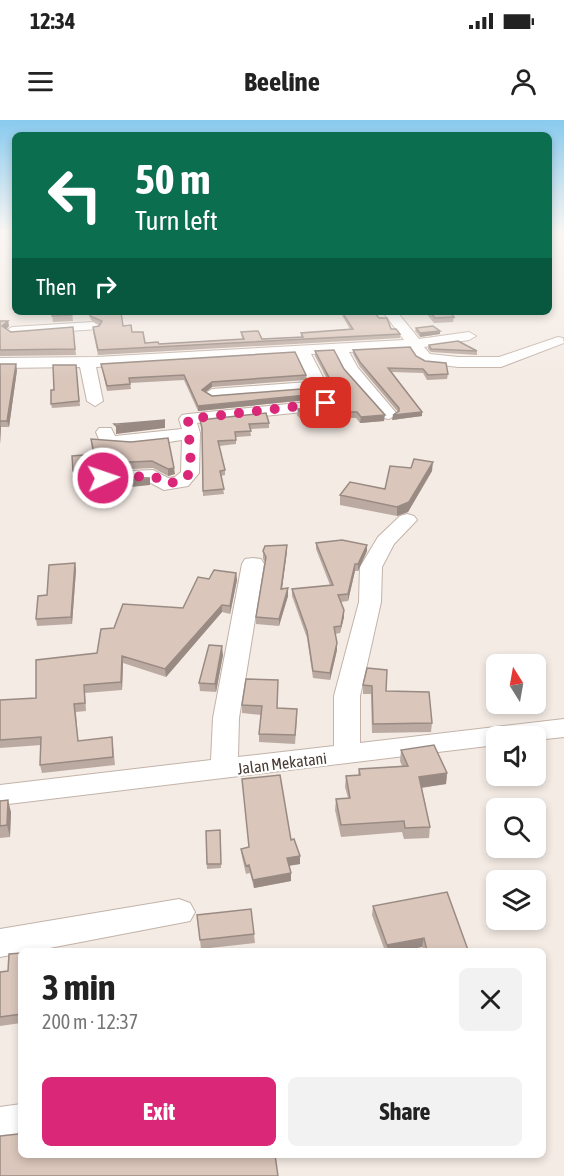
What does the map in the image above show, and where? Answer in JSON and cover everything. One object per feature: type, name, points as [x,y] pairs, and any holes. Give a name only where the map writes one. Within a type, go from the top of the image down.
[{"type":"street","points":[[393,315],[414,339],[415,344],[426,358],[501,362],[558,341]]},
{"type":"street","points":[[12,331],[92,319],[95,401]]},
{"type":"street","points":[[0,363],[92,362],[340,349],[415,344],[469,336]]},
{"type":"street","points":[[340,349],[351,370],[389,414]]},
{"type":"street","points":[[96,462],[103,478],[153,476],[164,484],[181,482],[190,473],[191,433],[188,419],[323,405],[329,400],[319,386],[302,351]]},
{"type":"street","points":[[212,394],[319,386]]},
{"type":"street","points":[[105,432],[107,440],[117,442],[191,433]]},
{"type":"street","points":[[347,755],[347,696],[370,602],[371,567],[385,541],[407,520]]},
{"type":"street","points":[[227,769],[224,755],[226,718],[253,564]]},
{"type":"street","name":"Jalan Mekatani","points":[[0,795],[564,728]]},
{"type":"street","points":[[0,944],[180,912]]},
{"type":"street","points":[[0,1126],[18,1123]]},
{"type":"building","points":[[121,315],[123,326],[131,325],[132,332],[143,332],[145,343],[158,342],[159,344],[244,339],[241,332],[258,331],[262,339],[303,337],[301,333],[353,329],[344,315],[376,315],[379,318],[387,318],[391,329],[396,329],[400,334],[98,350],[93,327],[99,326],[102,321],[90,316]]},
{"type":"building","points":[[432,315],[452,315],[454,317],[435,318]]},
{"type":"building","points":[[0,321],[8,321],[2,326],[11,332],[73,327],[75,349],[0,350]]},
{"type":"building","points":[[433,326],[440,331],[420,333],[416,328]]},
{"type":"building","points":[[458,341],[477,351],[431,349],[429,345]]},
{"type":"building","points":[[410,347],[416,356],[425,361],[446,363],[448,374],[428,375],[423,369],[388,368],[422,412],[393,415],[399,411],[399,408],[360,362],[353,350]]},
{"type":"building","points":[[334,350],[344,369],[385,415],[361,417],[357,412],[340,412],[303,416],[298,409],[330,405],[339,396],[315,351]]},
{"type":"building","points":[[295,352],[306,375],[212,382],[202,390],[212,396],[314,388],[317,394],[198,406],[184,375],[129,378],[130,384],[107,386],[101,364]]},
{"type":"building","points":[[0,364],[16,364],[7,421],[0,421]]},
{"type":"building","points":[[53,365],[76,365],[79,401],[51,404],[51,390],[54,390]]},
{"type":"building","points":[[266,413],[269,423],[249,424],[251,431],[235,432],[236,440],[218,441],[225,470],[220,471],[224,489],[203,491],[200,420]]},
{"type":"building","points":[[165,420],[116,426],[114,424],[118,424]]},
{"type":"building","points":[[168,438],[174,468],[168,469],[152,461],[111,463],[103,451],[93,449],[91,439],[131,442]]},
{"type":"building","points":[[84,455],[90,469],[73,471],[72,456]]},
{"type":"building","points":[[414,459],[433,462],[409,502],[397,507],[340,495],[350,482],[385,489],[390,466],[411,468]]},
{"type":"building","points":[[119,477],[150,478],[120,481]]},
{"type":"building","points":[[342,540],[367,545],[358,564],[355,564],[348,594],[338,595],[344,610],[341,626],[334,627],[337,643],[330,673],[313,671],[307,631],[292,589],[333,585],[316,543]]},
{"type":"building","points":[[287,545],[281,589],[288,588],[279,619],[256,617],[266,557],[263,551],[265,546]]},
{"type":"building","points":[[75,563],[71,617],[36,619],[38,596],[47,595],[49,565]]},
{"type":"building","points":[[214,570],[236,573],[230,606],[222,605],[165,669],[122,656],[121,682],[84,685],[85,703],[74,704],[78,741],[112,737],[113,757],[40,765],[41,737],[0,740],[0,700],[36,698],[36,660],[97,653],[101,629],[114,628],[123,604],[183,608],[198,577],[209,579]]},
{"type":"building","points":[[209,645],[222,646],[215,684],[199,683]]},
{"type":"building","points":[[367,668],[387,670],[386,691],[429,692],[432,723],[373,724],[372,686],[363,685]]},
{"type":"building","points":[[246,679],[278,680],[277,708],[297,709],[295,735],[259,734],[262,706],[242,705]]},
{"type":"building","points":[[434,745],[447,773],[419,777],[430,827],[405,828],[404,821],[341,825],[336,799],[350,798],[346,776],[360,775],[359,769],[408,766],[401,750]]},
{"type":"building","points":[[280,775],[291,840],[294,839],[300,856],[287,858],[291,873],[253,880],[241,849],[249,847],[242,779]]},
{"type":"building","points":[[8,800],[7,825],[0,826],[0,801]]},
{"type":"building","points":[[220,830],[221,864],[207,864],[206,831]]},
{"type":"building","points":[[447,892],[467,948],[426,948],[424,938],[387,945],[373,906]]},
{"type":"building","points":[[251,909],[254,934],[200,940],[197,915]]},
{"type":"building","points":[[18,953],[18,1014],[0,1017],[0,972],[8,971],[9,954]]},
{"type":"building","points":[[18,1134],[18,1158],[275,1158],[278,1176],[0,1176],[0,1136]]},
{"type":"route","points":[[103,478],[153,476],[159,478],[164,484],[174,484],[187,478],[191,466],[189,447],[191,433],[188,419],[319,406],[326,403]]}]
